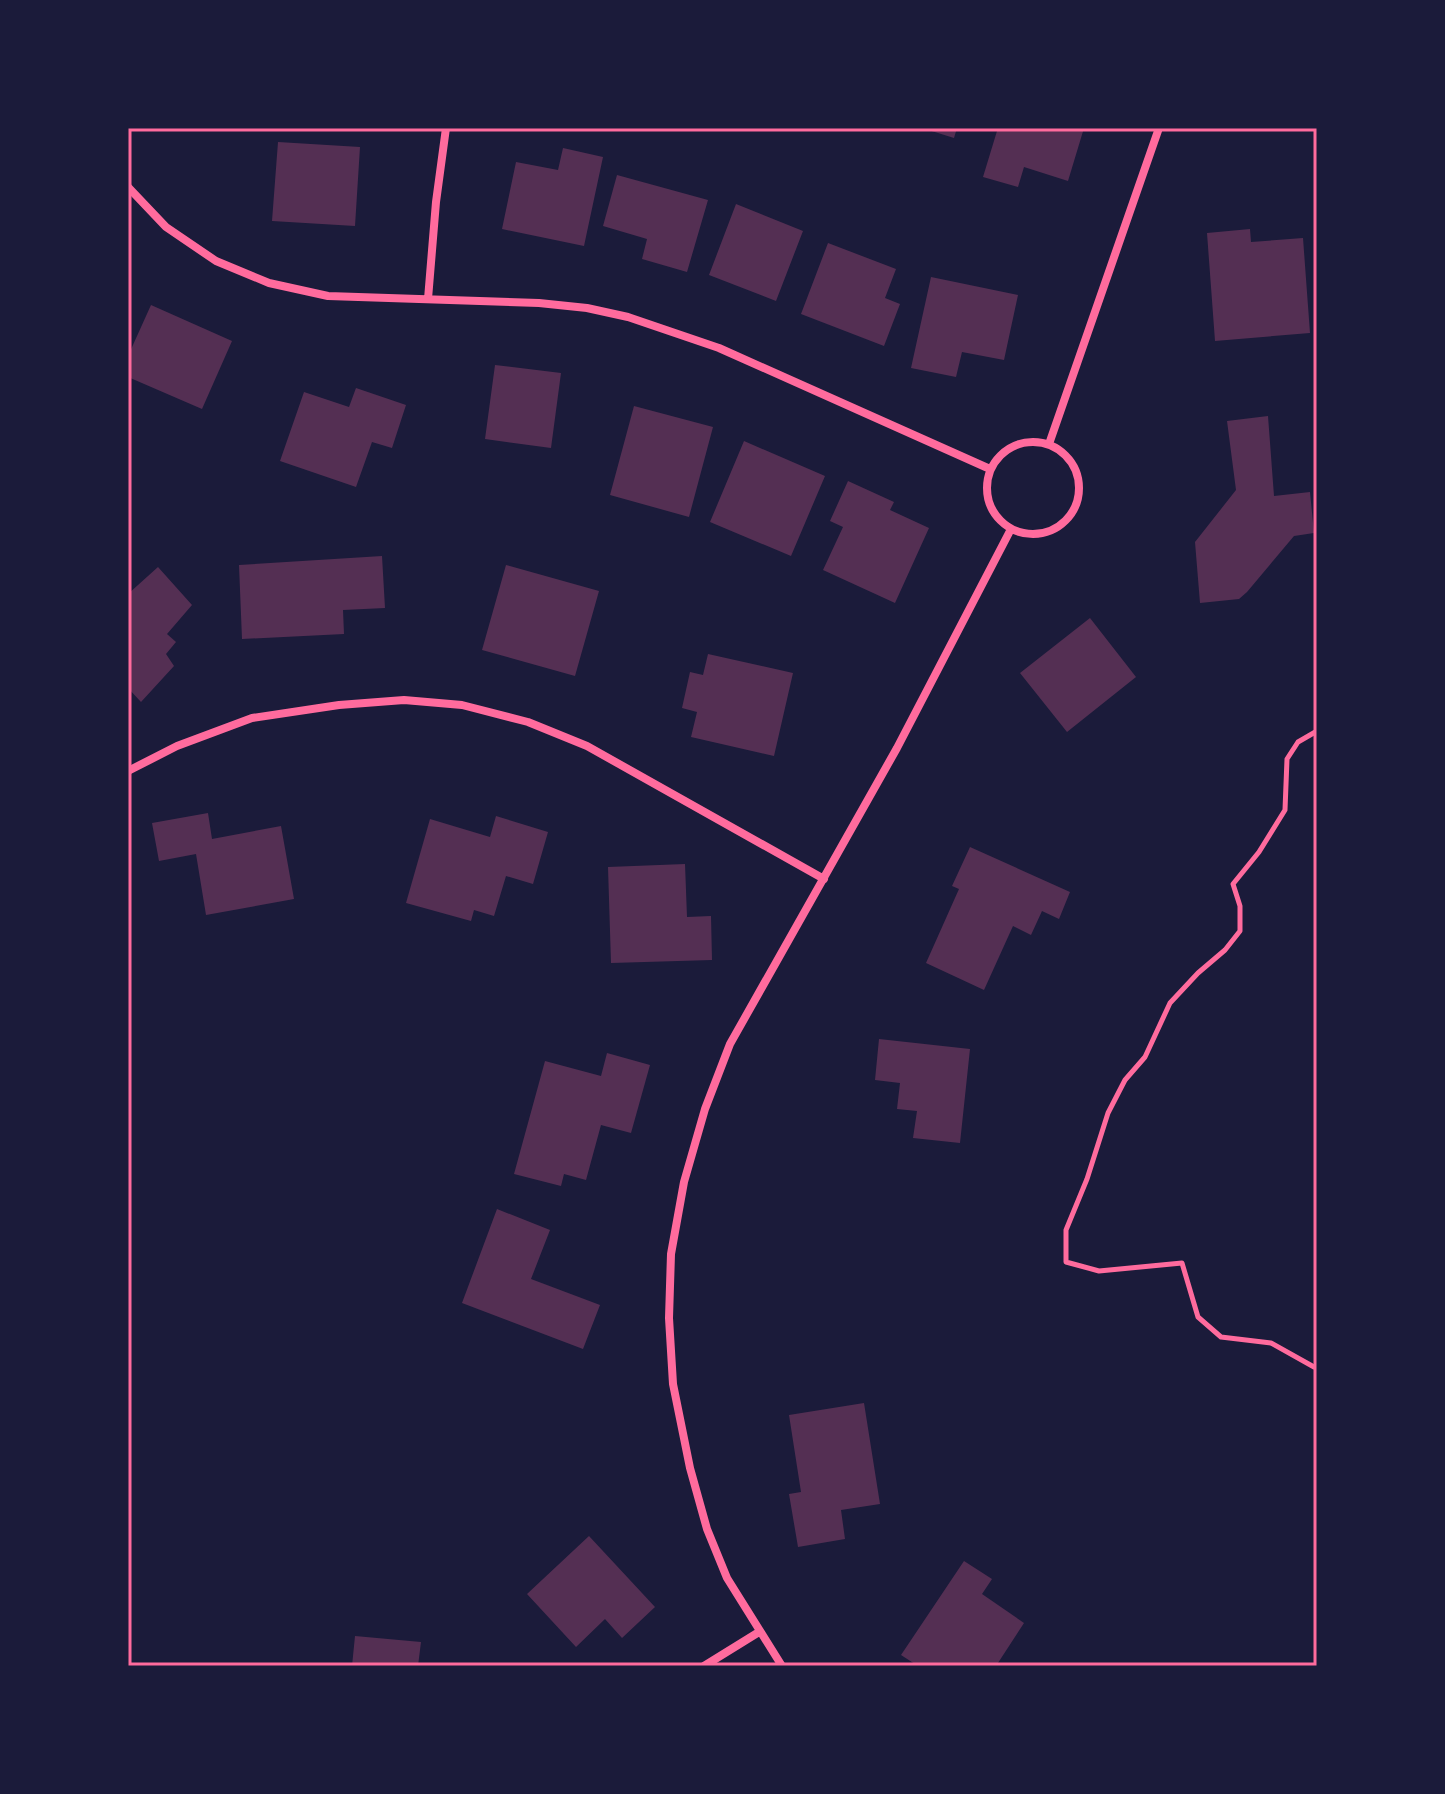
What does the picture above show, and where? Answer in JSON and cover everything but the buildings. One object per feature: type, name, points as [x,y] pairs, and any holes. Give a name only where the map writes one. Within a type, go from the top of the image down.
[{"type":"street","points":[[428,299],[446,128]]},
{"type":"street","points":[[1049,444],[1159,128]]},
{"type":"street","points":[[128,187],[178,236],[216,261],[269,283],[328,296],[539,303],[587,308],[628,317],[719,348],[990,469]]},
{"type":"street","points":[[1021,442],[1049,444],[1063,451],[1073,463],[1078,477],[1076,507],[1067,520],[1055,529],[1040,534],[1025,534],[1011,529],[991,510],[986,483],[997,457],[1008,448],[1021,442]]},
{"type":"street","points":[[782,1666],[727,1578],[707,1529],[690,1468],[673,1384],[669,1318],[671,1254],[684,1182],[705,1109],[730,1044],[897,748],[1011,529]]},
{"type":"street","points":[[128,771],[177,746],[252,718],[339,705],[404,700],[462,705],[528,722],[587,746],[824,879]]},
{"type":"street","points":[[704,1666],[759,1632]]},
{"type":"path","points":[[1317,731],[1298,742],[1287,759],[1285,810],[1259,852],[1233,884],[1240,906],[1240,931],[1225,950],[1170,1003],[1145,1057],[1125,1080],[1108,1113],[1087,1179],[1066,1230],[1066,1262],[1099,1271],[1182,1263],[1198,1317],[1221,1337],[1271,1343],[1317,1366]]}]
